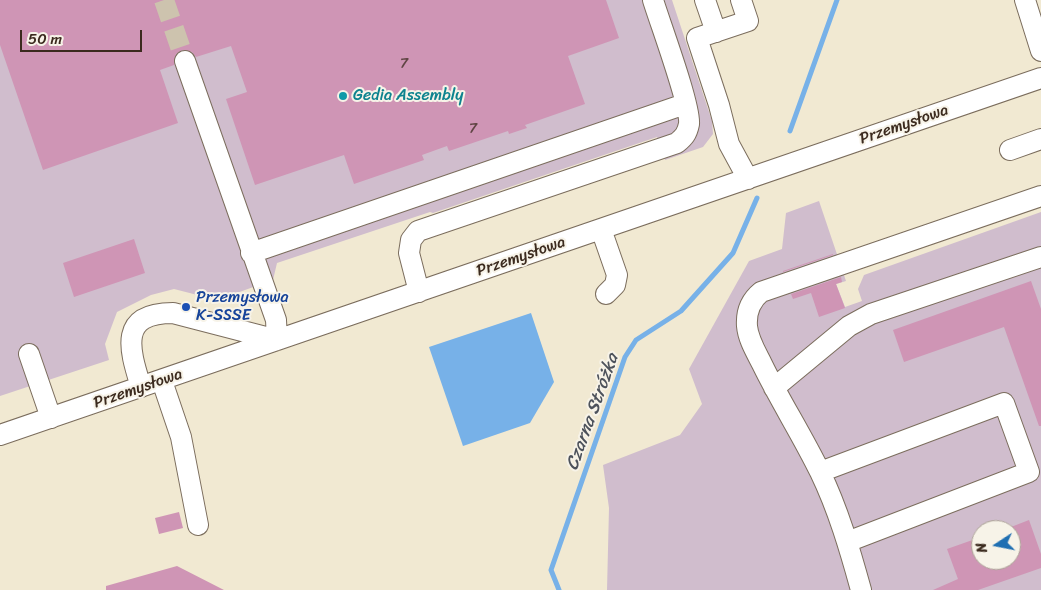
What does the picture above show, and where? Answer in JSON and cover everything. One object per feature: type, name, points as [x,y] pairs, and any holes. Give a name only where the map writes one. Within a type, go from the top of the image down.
[{"type":"street","points":[[419,292],[409,253],[410,240],[418,231],[677,143],[686,136],[689,122],[685,104],[653,0]]},
{"type":"street","points":[[704,0],[716,32]]},
{"type":"street","points":[[741,0],[748,21],[698,38],[729,144],[748,179]]},
{"type":"street","points":[[1026,0],[1041,51]]},
{"type":"street","points":[[141,387],[131,357],[132,332],[140,323],[161,313],[173,313],[277,340],[276,320],[185,61]]},
{"type":"street","name":"Przemysłowa","points":[[0,435],[1041,78]]},
{"type":"street","points":[[251,253],[685,104]]},
{"type":"street","points":[[1010,150],[1041,139]]},
{"type":"street","points":[[861,590],[847,542],[820,472],[774,388],[751,340],[747,326],[748,311],[753,299],[761,292],[1041,196]]},
{"type":"street","points":[[601,229],[616,275],[615,284],[606,294]]},
{"type":"street","points":[[774,388],[849,326],[871,314],[1041,257]]},
{"type":"street","points":[[29,354],[51,418]]},
{"type":"street","points":[[162,381],[181,437],[198,525]]},
{"type":"street","points":[[820,472],[1004,403],[1028,472],[847,542]]},
{"type":"shaded area","points":[[0,0],[672,0],[712,121],[713,134],[703,147],[665,160],[657,137],[433,213],[430,212],[277,263],[273,280],[217,300],[174,289],[151,295],[117,312],[105,344],[109,360],[0,396]]},
{"type":"shaded area","points":[[819,201],[846,281],[836,284],[845,307],[862,301],[858,289],[864,275],[1041,212],[1041,590],[607,590],[609,508],[603,465],[680,435],[702,404],[689,369],[749,261],[782,249],[786,213]]},
{"type":"water","points":[[531,313],[554,382],[530,423],[463,446],[429,347]]},
{"type":"building","points":[[0,0],[606,0],[619,38],[568,56],[585,104],[525,125],[527,128],[509,134],[508,131],[449,151],[447,146],[422,155],[424,160],[354,184],[344,155],[255,185],[226,99],[247,92],[231,46],[196,57],[192,52],[182,50],[176,54],[174,65],[160,70],[178,123],[43,170],[0,45]]},
{"type":"building","points":[[134,239],[145,273],[74,297],[63,263]]},
{"type":"building","points":[[833,255],[783,272],[783,271]]},
{"type":"building","points":[[841,277],[842,282],[836,284],[845,308],[819,317],[811,293],[793,299],[791,294]]},
{"type":"building","points":[[1031,281],[1041,309],[1041,426],[1039,426],[1004,327],[904,362],[893,330]]},
{"type":"building","points":[[179,512],[183,528],[159,534],[155,518]]},
{"type":"building","points":[[1029,520],[1041,554],[1041,568],[978,590],[933,590],[958,579],[947,549],[971,541],[971,570],[1021,570],[1021,523]]},
{"type":"building","points":[[177,566],[224,590],[106,590],[106,586]]},
{"type":"waterway","name":"Czarna Stróżka","points":[[790,131],[837,0]]},
{"type":"waterway","name":"Czarna Stróżka","points":[[559,590],[551,570],[625,357],[636,340],[681,311],[733,253],[757,198]]},
{"type":"tunnel","points":[[164,0],[185,61]]},
{"type":"place","name":"Gedia Assembly","points":[[343,96]]},
{"type":"place","name":"Przemysłowa K-SSSE","points":[[186,307]]}]
